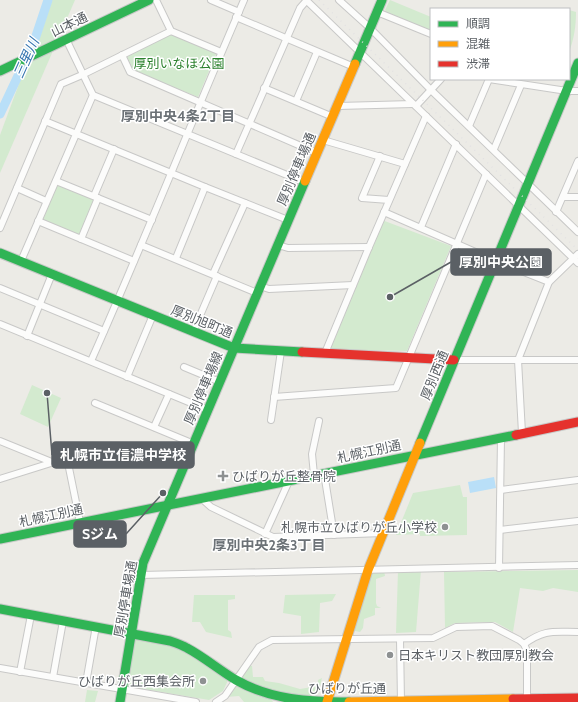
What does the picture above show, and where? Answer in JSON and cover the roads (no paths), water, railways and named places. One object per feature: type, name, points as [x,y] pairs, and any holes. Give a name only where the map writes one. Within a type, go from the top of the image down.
[{"type":"main road","name":"山本通","points":[[0,71],[149,0]]},
{"type":"main road","name":"厚別停車場通","points":[[234,348],[382,0]]},
{"type":"main road","name":"厚別西通","points":[[327,702],[368,570],[578,63]]},
{"type":"main road","name":"厚別旭町通","points":[[0,253],[234,348],[454,360]]},
{"type":"main road","name":"厚別停車場線","points":[[168,504],[234,348]]},
{"type":"main road","name":"札幌江別通","points":[[0,539],[578,422]]},
{"type":"main road","name":"厚別停車場通","points":[[120,702],[143,563],[168,504]]},
{"type":"main road","name":"ひばりが丘通","points":[[0,610],[96,626],[170,641],[187,648],[236,680],[281,700],[327,702],[528,700],[578,698]]},
{"type":"street","points":[[156,0],[171,31],[221,52]]},
{"type":"street","points":[[211,0],[286,39],[354,68]]},
{"type":"street","points":[[91,361],[172,174],[200,102],[244,0]]},
{"type":"street","points":[[236,154],[300,8],[307,0],[519,206],[576,258],[549,282],[518,360],[522,434]]},
{"type":"street","points":[[339,0],[370,28],[431,90],[578,232]]},
{"type":"street","points":[[377,12],[430,34]]},
{"type":"street","points":[[0,228],[61,84],[171,31]]},
{"type":"street","points":[[66,39],[82,75],[93,95],[304,182]]},
{"type":"street","points":[[296,101],[317,52]]},
{"type":"street","points":[[122,55],[130,72],[317,153]]},
{"type":"street","points":[[338,106],[415,105],[440,80]]},
{"type":"street","points":[[469,126],[489,80]]},
{"type":"street","points":[[494,80],[521,85],[578,91]]},
{"type":"street","points":[[494,150],[521,85]]},
{"type":"street","points":[[264,88],[333,117]]},
{"type":"street","points":[[21,261],[93,95]]},
{"type":"street","points":[[325,353],[426,116]]},
{"type":"street","points":[[45,121],[288,220]]},
{"type":"street","points":[[323,140],[405,164]]},
{"type":"street","points":[[421,227],[456,144]]},
{"type":"street","points":[[80,239],[114,149]]},
{"type":"street","points":[[380,156],[362,198],[389,200]]},
{"type":"street","points":[[556,212],[578,162]]},
{"type":"street","points":[[274,397],[396,388],[486,174]]},
{"type":"street","points":[[56,181],[152,220]]},
{"type":"street","points":[[176,258],[205,187]]},
{"type":"street","points":[[17,188],[46,201]]},
{"type":"street","points":[[563,198],[578,197]]},
{"type":"street","points":[[193,332],[245,203]]},
{"type":"street","points":[[384,212],[496,261],[549,282]]},
{"type":"street","points":[[38,221],[134,261]]},
{"type":"street","points":[[141,245],[215,275],[259,289],[353,285]]},
{"type":"street","points":[[278,245],[288,248],[369,247]]},
{"type":"street","points":[[27,336],[52,274]]},
{"type":"street","points":[[0,288],[104,331]]},
{"type":"street","points":[[127,376],[153,315]]},
{"type":"street","points":[[0,324],[208,410]]},
{"type":"street","points":[[271,420],[281,351]]},
{"type":"street","points":[[454,360],[578,360]]},
{"type":"street","points":[[184,367],[220,382]]},
{"type":"street","points":[[154,427],[169,394]]},
{"type":"street","points":[[95,403],[194,444]]},
{"type":"street","points":[[314,475],[312,454],[319,421]]},
{"type":"street","points":[[499,568],[502,438]]},
{"type":"street","points":[[0,441],[54,463]]},
{"type":"street","points":[[0,479],[67,458],[80,522]]},
{"type":"street","points":[[324,473],[334,535]]},
{"type":"street","points":[[501,490],[578,480]]},
{"type":"street","points":[[265,534],[289,481]]},
{"type":"street","points":[[201,498],[211,507],[272,537],[383,533]]},
{"type":"street","points":[[500,530],[578,521]]},
{"type":"street","points":[[141,575],[578,565]]},
{"type":"street","points":[[20,672],[31,615]]},
{"type":"street","points":[[53,677],[63,620]]},
{"type":"street","points":[[86,683],[96,626]]},
{"type":"street","points":[[216,702],[225,696],[257,650],[272,640],[434,638],[456,626],[496,627],[524,644],[527,651],[528,700]]},
{"type":"street","points":[[524,644],[542,633],[578,632]]},
{"type":"street","points":[[400,638],[401,701]]},
{"type":"street","points":[[0,668],[196,702]]},
{"type":"water","points":[[494,477],[496,488],[470,493],[468,482]]},
{"type":"waterway","name":"三里川","points":[[0,114],[34,42],[48,0]]},
{"type":"railway","points":[[319,0],[578,250]]},
{"type":"place","name":"厚別中央公園","points":[[390,297]]},
{"type":"place","name":"札幌市立信濃中学校","points":[[47,393]]},
{"type":"place","name":"ひばりが丘整骨院","points":[[223,476]]},
{"type":"place","name":"Sジム","points":[[163,493]]},
{"type":"place","name":"札幌市立ひばりが丘小学校","points":[[445,527]]},
{"type":"place","name":"日本キリスト教団厚別教会","points":[[390,655]]},
{"type":"place","name":"ひばりが丘西集会所","points":[[203,681]]},
{"type":"district","name":"厚別中央4条2丁目","points":[[178,116]]},
{"type":"district","name":"厚別中央2条3丁目","points":[[269,545]]},
{"type":"park label","name":"厚別いなほ公園","points":[[179,63]]}]
